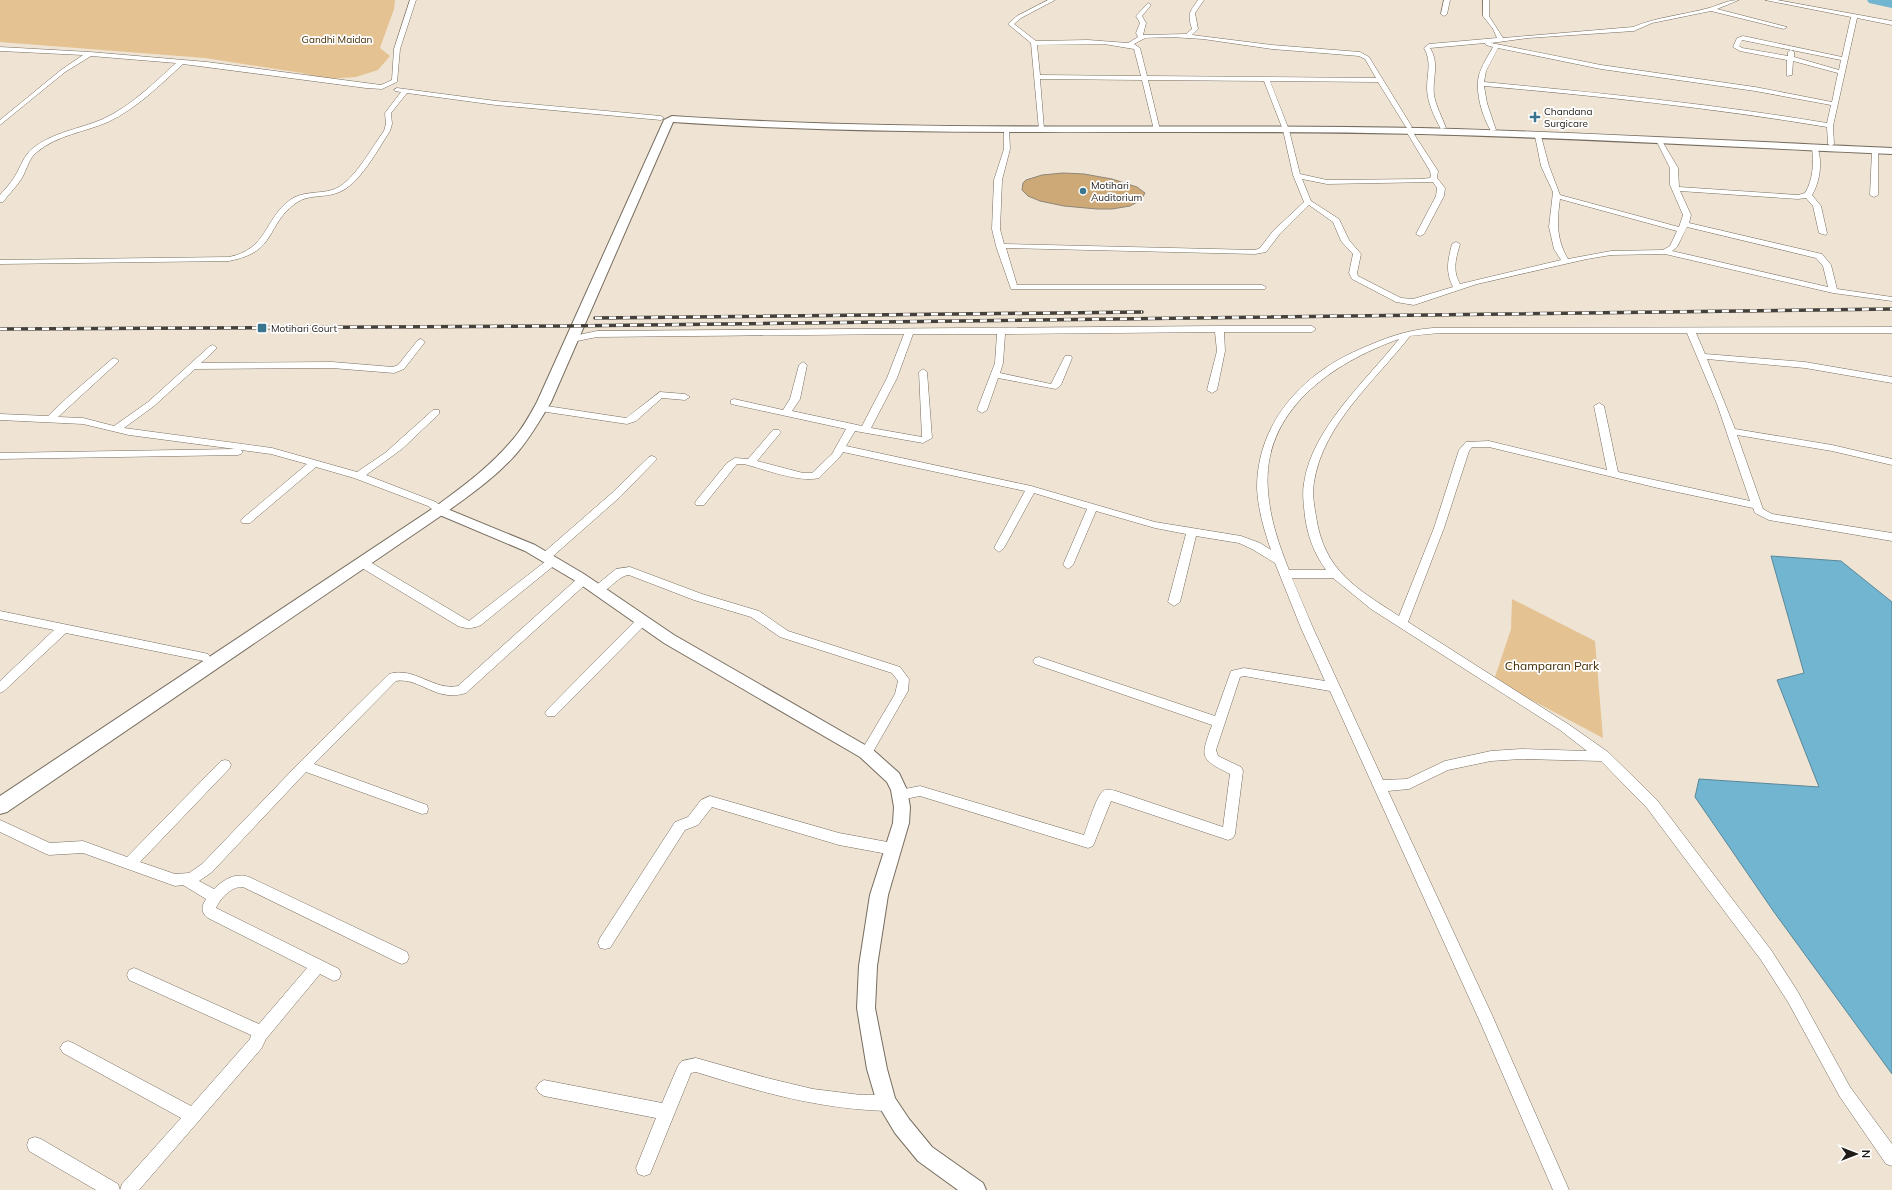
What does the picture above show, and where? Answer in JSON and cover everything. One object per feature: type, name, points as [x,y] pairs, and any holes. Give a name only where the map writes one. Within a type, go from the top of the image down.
[{"type":"main road","points":[[668,117],[847,124],[1041,127],[1443,128],[1892,146]]},
{"type":"main road","points":[[668,117],[791,126],[1006,129],[1041,127]]},
{"type":"main road","points":[[0,794],[204,657],[436,507],[471,488],[510,452],[521,440],[540,408],[668,117]]},
{"type":"main road","points":[[0,806],[361,562],[436,507],[504,446],[524,417],[668,117]]},
{"type":"main road","points":[[1409,129],[1660,142],[1892,151]]},
{"type":"street","points":[[393,83],[396,78],[397,49],[413,0]]},
{"type":"street","points":[[1041,127],[1034,43],[1030,37],[1012,26],[1012,22],[1052,0]]},
{"type":"street","points":[[1187,36],[1195,28],[1190,17],[1191,12],[1200,0]]},
{"type":"street","points":[[1444,14],[1447,0]]},
{"type":"street","points":[[1486,0],[1486,16],[1496,29],[1501,40]]},
{"type":"street","points":[[1443,128],[1431,94],[1430,77],[1433,60],[1427,47],[1634,29],[1650,22],[1711,9],[1736,0]]},
{"type":"street","points":[[1768,0],[1892,23]]},
{"type":"street","points":[[1141,37],[1139,33],[1143,25],[1139,16],[1148,5]]},
{"type":"street","points":[[1711,9],[1784,27]]},
{"type":"street","points":[[1831,144],[1830,126],[1854,17]]},
{"type":"street","points":[[1130,44],[1141,37],[1163,35],[1187,36],[1278,48],[1360,54],[1367,58],[1434,172],[1434,178],[1441,188],[1440,196],[1420,234]]},
{"type":"street","points":[[1841,72],[1790,58],[1744,50],[1736,47],[1739,39],[1743,38],[1845,59]]},
{"type":"street","points":[[1484,42],[1496,46],[1601,68],[1754,89],[1834,104]]},
{"type":"street","points":[[1034,43],[1130,44],[1137,48],[1157,127]]},
{"type":"street","points":[[1493,130],[1485,109],[1482,74],[1496,46]]},
{"type":"street","points":[[1789,74],[1792,48]]},
{"type":"street","points":[[0,49],[90,54],[181,62],[258,70],[405,92],[509,104],[668,117]]},
{"type":"street","points":[[0,123],[63,70],[90,54]]},
{"type":"street","points":[[0,200],[19,176],[24,162],[37,149],[62,136],[103,121],[124,111],[148,93],[181,62]]},
{"type":"street","points":[[1037,77],[1380,80]]},
{"type":"street","points":[[1266,78],[1285,128],[1298,176],[1308,202],[1319,208],[1336,221],[1345,241],[1357,254],[1353,273],[1355,277],[1406,302],[1419,301],[1457,287],[1565,261],[1611,253],[1665,252],[1702,262],[1833,291],[1892,298]]},
{"type":"street","points":[[377,87],[393,83],[431,93],[668,117]]},
{"type":"street","points":[[1482,84],[1580,92],[1771,116],[1830,126]]},
{"type":"street","points":[[0,262],[229,259],[249,255],[293,202],[302,197],[337,191],[349,184],[387,131],[389,124],[388,113],[405,92]]},
{"type":"street","points":[[1006,129],[1007,149],[998,180],[995,211],[996,230],[1013,286],[1019,288],[1262,287]]},
{"type":"street","points":[[1538,136],[1545,166],[1557,196],[1553,227],[1558,249],[1565,261]]},
{"type":"street","points":[[1660,142],[1674,168],[1674,185],[1687,214],[1683,227],[1673,247],[1665,252]]},
{"type":"street","points":[[1808,195],[1817,168],[1818,158],[1815,148]]},
{"type":"street","points":[[1874,194],[1875,151]]},
{"type":"street","points":[[1298,176],[1320,181],[1345,182],[1421,181],[1434,178]]},
{"type":"street","points":[[1676,189],[1798,196],[1808,195]]},
{"type":"street","points":[[1808,195],[1817,206],[1823,233]]},
{"type":"street","points":[[1557,196],[1683,227],[1819,256],[1827,265],[1833,291]]},
{"type":"street","points":[[1000,246],[1258,252],[1263,250],[1276,232],[1308,202]]},
{"type":"street","points":[[1456,244],[1450,274],[1457,287]]},
{"type":"street","points":[[1212,390],[1221,351],[1219,329]]},
{"type":"street","points":[[572,338],[597,334],[1312,329]]},
{"type":"street","points":[[1561,1190],[1487,1020],[1307,628],[1281,562],[1266,517],[1262,495],[1262,472],[1267,444],[1277,423],[1296,396],[1327,370],[1360,352],[1407,334],[1428,331],[1514,330],[1892,330]]},
{"type":"street","points":[[982,410],[1000,354],[1001,331]]},
{"type":"street","points":[[1691,331],[1718,392],[1755,505],[1761,514],[1769,517],[1892,537]]},
{"type":"street","points":[[865,430],[888,389],[909,333]]},
{"type":"street","points":[[1407,334],[1390,357],[1352,400],[1324,444],[1315,463],[1309,484],[1312,532],[1316,545],[1334,574],[1346,586],[1402,624],[1564,728],[1604,756],[1652,804],[1766,955],[1793,997],[1845,1092],[1892,1158]]},
{"type":"street","points":[[193,366],[332,365],[394,370],[402,367],[421,342]]},
{"type":"street","points":[[116,429],[151,404],[213,348]]},
{"type":"street","points":[[1702,356],[1804,365],[1891,382]]},
{"type":"street","points":[[994,375],[1053,387],[1056,385],[1068,358]]},
{"type":"street","points":[[50,419],[115,361]]},
{"type":"street","points":[[786,413],[795,399],[803,365]]},
{"type":"street","points":[[734,402],[916,440],[927,438],[924,372]]},
{"type":"street","points":[[540,408],[627,421],[632,419],[660,395],[685,397]]},
{"type":"street","points":[[1599,406],[1613,474]]},
{"type":"street","points":[[358,476],[369,470],[416,431],[436,412]]},
{"type":"street","points":[[0,417],[83,421],[116,429],[272,451],[358,476],[436,507],[530,548],[583,580],[669,639],[866,753],[882,766],[893,778],[900,795],[902,807],[901,823],[880,895],[868,966],[866,1008],[877,1069],[887,1103],[902,1126],[925,1154],[976,1190]]},
{"type":"street","points":[[700,503],[732,463],[742,460],[803,476],[811,477],[818,474],[830,463],[841,448],[852,427]]},
{"type":"street","points":[[1731,431],[1832,448],[1892,462]]},
{"type":"street","points":[[751,462],[776,432]]},
{"type":"street","points":[[1402,624],[1439,528],[1467,446],[1474,443],[1488,444],[1613,474],[1755,505]]},
{"type":"street","points":[[841,448],[1031,489],[1155,525],[1248,542],[1281,562]]},
{"type":"street","points":[[0,456],[272,451]]},
{"type":"street","points":[[361,562],[462,623],[470,625],[477,622],[549,559],[652,459]]},
{"type":"street","points":[[246,521],[315,463]]},
{"type":"street","points":[[999,548],[1031,489]]},
{"type":"street","points":[[1068,565],[1093,507]]},
{"type":"street","points":[[1174,602],[1192,532]]},
{"type":"street","points":[[598,590],[620,572],[630,571],[698,597],[755,614],[784,634],[896,670],[902,675],[904,680],[904,687],[901,696],[866,753]]},
{"type":"street","points":[[1286,574],[1334,574]]},
{"type":"street","points":[[0,826],[49,849],[78,846],[174,880],[186,880],[198,875],[207,868],[304,766],[393,677],[403,676],[446,691],[454,692],[462,690],[583,580]]},
{"type":"street","points":[[0,615],[65,627],[204,657]]},
{"type":"street","points":[[551,713],[642,620]]},
{"type":"street","points":[[0,688],[65,627]]},
{"type":"street","points":[[1039,661],[1219,722]]},
{"type":"street","points":[[900,795],[920,791],[1088,842],[1104,801],[1108,795],[1116,796],[1228,834],[1238,774],[1236,769],[1211,757],[1210,750],[1234,676],[1238,673],[1334,687]]},
{"type":"street","points":[[1380,786],[1409,784],[1454,763],[1491,756],[1521,754],[1604,756]]},
{"type":"street","points":[[129,864],[225,765]]},
{"type":"street","points":[[304,766],[422,809]]},
{"type":"street","points":[[605,943],[680,826],[693,821],[710,801],[715,801],[833,837],[893,849]]},
{"type":"street","points":[[186,880],[216,898]]},
{"type":"street","points":[[334,974],[213,914],[209,911],[209,906],[233,882],[244,881],[402,957]]},
{"type":"street","points":[[128,1190],[256,1044],[260,1034],[318,966]]},
{"type":"street","points":[[134,975],[256,1030],[260,1034]]},
{"type":"street","points":[[68,1048],[193,1116]]},
{"type":"street","points":[[644,1168],[683,1071],[691,1065],[782,1091],[818,1099],[857,1103],[887,1103]]},
{"type":"street","points":[[544,1088],[666,1112]]},
{"type":"street","points":[[35,1144],[112,1190]]},
{"type":"green space","name":"Gandhi Maidan","points":[[0,0],[395,0],[394,9],[380,48],[390,56],[378,70],[356,77],[327,79],[302,73],[205,58],[0,42]]},
{"type":"green space","name":"Champaran Park","points":[[1512,599],[1595,641],[1603,738],[1494,680],[1511,629]]},
{"type":"water","points":[[1771,556],[1841,561],[1892,602],[1892,1074],[1774,912],[1695,797],[1699,779],[1819,787],[1777,680],[1804,673]]},
{"type":"building","name":"Motihari Auditorium","points":[[1063,173],[1084,174],[1112,179],[1137,187],[1145,193],[1141,200],[1130,206],[1112,209],[1097,209],[1064,206],[1040,201],[1028,196],[1022,190],[1023,183],[1026,180],[1042,175]]},
{"type":"waterway","points":[[1874,0],[1892,4]]},
{"type":"railway","points":[[0,329],[567,326],[1892,309]]},
{"type":"railway","points":[[595,318],[1142,312]]},
{"type":"place","name":"Chandana Surgicare","points":[[1535,117]]},
{"type":"place","name":"Motihari Auditorium","points":[[1083,191]]},
{"type":"place","name":"Motihari Court","points":[[262,328]]}]
